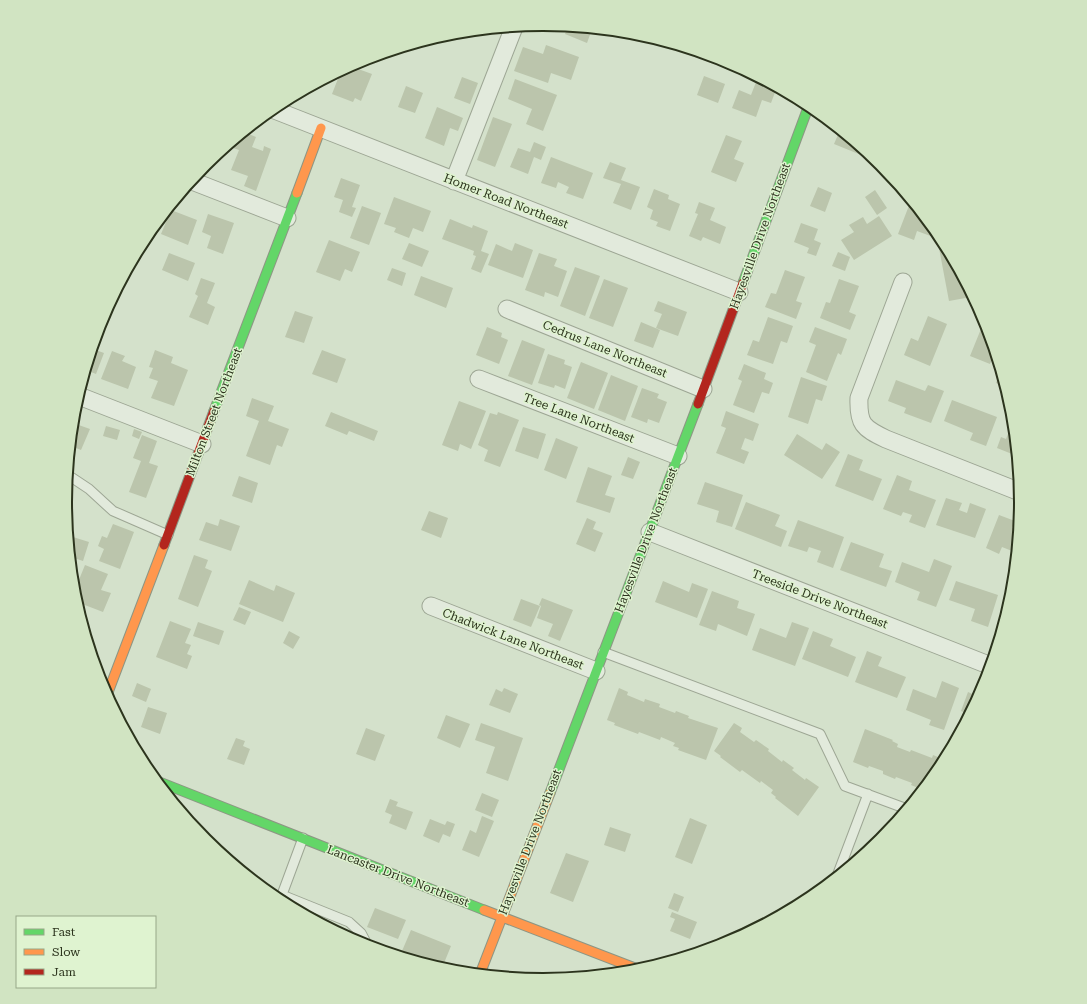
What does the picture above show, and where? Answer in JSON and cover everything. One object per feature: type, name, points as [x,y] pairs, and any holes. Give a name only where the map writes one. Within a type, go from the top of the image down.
[{"type":"street","points":[[454,181],[512,32]]},
{"type":"street","name":"Hayesville Drive Northeast","points":[[482,969],[650,532],[807,111]]},
{"type":"street","name":"Homer Road Northeast","points":[[279,112],[739,292]]},
{"type":"street","name":"Milton Street Northeast","points":[[110,687],[321,128]]},
{"type":"street","points":[[197,183],[287,218]]},
{"type":"street","points":[[903,282],[859,398],[858,413],[863,424],[870,431],[886,439],[1014,489]]},
{"type":"street","name":"Cedrus Lane Northeast","points":[[507,309],[703,389]]},
{"type":"street","name":"Tree Lane Northeast","points":[[479,379],[678,456]]},
{"type":"street","points":[[85,398],[202,444]]},
{"type":"street","name":"Treeside Drive Northeast","points":[[650,532],[986,664]]},
{"type":"street","name":"Chadwick Lane Northeast","points":[[431,606],[596,671]]},
{"type":"street","name":"Lancaster Drive Northeast","points":[[167,785],[628,965]]},
{"type":"lane","points":[[74,479],[89,489],[113,511],[168,535]]},
{"type":"lane","points":[[603,652],[820,734],[846,786],[903,807]]},
{"type":"lane","points":[[840,867],[868,794]]},
{"type":"lane","points":[[282,894],[303,838]]},
{"type":"lane","points":[[299,904],[349,922],[363,937]]},
{"type":"building","points":[[566,32],[590,34],[587,43],[565,34]]},
{"type":"building","points":[[546,45],[579,57],[571,80],[551,73],[548,83],[514,71],[523,47],[543,54]]},
{"type":"building","points":[[358,69],[372,74],[361,101],[355,98],[353,102],[332,94],[338,79]]},
{"type":"building","points":[[704,76],[725,84],[718,103],[697,95]]},
{"type":"building","points":[[462,77],[478,83],[470,104],[454,98]]},
{"type":"building","points":[[515,79],[557,95],[543,131],[526,124],[532,109],[508,99]]},
{"type":"building","points":[[756,82],[775,92],[771,103],[762,100],[756,117],[732,108],[739,90],[751,95]]},
{"type":"building","points":[[406,86],[423,93],[415,113],[398,107]]},
{"type":"building","points":[[437,107],[463,118],[458,131],[450,128],[444,146],[425,138]]},
{"type":"building","points":[[493,117],[512,124],[495,167],[477,160]]},
{"type":"building","points":[[249,134],[256,137],[252,147],[263,151],[264,146],[271,149],[256,191],[244,186],[248,176],[231,170],[239,150],[233,148]]},
{"type":"building","points":[[726,135],[742,141],[734,159],[744,163],[736,182],[711,172]]},
{"type":"building","points":[[838,135],[862,155],[834,144]]},
{"type":"building","points":[[534,142],[546,147],[541,160],[534,157],[528,174],[510,167],[518,148],[530,152]]},
{"type":"building","points":[[551,157],[593,173],[583,199],[566,193],[569,187],[558,182],[556,188],[541,183]]},
{"type":"building","points":[[610,162],[626,168],[621,180],[640,187],[631,210],[613,203],[621,184],[603,178]]},
{"type":"building","points":[[341,178],[360,185],[352,207],[356,208],[352,217],[339,212],[343,200],[334,197]]},
{"type":"building","points":[[818,187],[832,193],[825,212],[810,206]]},
{"type":"building","points":[[654,189],[669,195],[668,199],[680,204],[670,231],[656,226],[658,222],[650,219],[653,210],[647,207]]},
{"type":"building","points":[[875,190],[887,208],[877,215],[865,197]]},
{"type":"building","points":[[394,197],[431,211],[423,232],[413,228],[409,238],[394,232],[396,228],[384,224]]},
{"type":"building","points":[[699,202],[715,208],[710,220],[726,227],[720,244],[703,237],[701,241],[689,236],[698,214],[695,213]]},
{"type":"building","points":[[909,205],[933,237],[917,231],[914,240],[898,234]]},
{"type":"building","points":[[362,206],[381,213],[369,245],[350,238]]},
{"type":"building","points":[[173,211],[197,220],[188,245],[161,234],[167,219]]},
{"type":"building","points":[[208,214],[234,223],[223,254],[207,248],[211,236],[202,232]]},
{"type":"building","points":[[879,216],[892,236],[854,260],[841,240],[854,232],[849,225],[863,217],[867,224]]},
{"type":"building","points":[[450,219],[472,228],[473,225],[488,231],[481,251],[489,254],[481,273],[471,269],[476,256],[473,255],[474,251],[442,239]]},
{"type":"building","points":[[801,223],[818,229],[814,240],[821,243],[816,256],[807,253],[809,248],[794,242]]},
{"type":"building","points":[[329,240],[360,252],[352,272],[345,269],[340,281],[316,272]]},
{"type":"building","points":[[409,243],[429,251],[422,267],[402,259]]},
{"type":"building","points":[[515,243],[533,250],[523,278],[488,265],[496,244],[512,251]]},
{"type":"building","points":[[939,248],[951,266],[968,298],[949,301]]},
{"type":"building","points":[[838,252],[850,257],[845,271],[832,266]]},
{"type":"building","points":[[169,253],[195,263],[188,281],[162,270]]},
{"type":"building","points":[[539,253],[557,259],[554,266],[567,271],[558,297],[545,292],[544,297],[525,290]]},
{"type":"building","points":[[575,267],[600,276],[585,316],[560,306]]},
{"type":"building","points":[[392,268],[406,273],[402,286],[387,280]]},
{"type":"building","points":[[785,270],[805,277],[796,301],[802,303],[796,319],[765,307],[771,293],[776,294]]},
{"type":"building","points":[[421,276],[453,288],[446,308],[414,295]]},
{"type":"building","points":[[201,278],[215,283],[207,303],[215,307],[208,325],[189,317],[198,296],[195,294]]},
{"type":"building","points":[[604,279],[628,288],[613,327],[589,318]]},
{"type":"building","points":[[839,279],[859,286],[849,312],[856,315],[850,330],[820,318],[826,302],[830,303]]},
{"type":"building","points":[[658,301],[687,312],[678,336],[656,328],[662,314],[654,311]]},
{"type":"building","points":[[295,311],[313,317],[304,343],[285,337]]},
{"type":"building","points":[[928,316],[947,324],[930,366],[904,355],[911,338],[918,341]]},
{"type":"building","points":[[768,317],[793,326],[787,343],[781,341],[773,364],[747,355],[753,340],[759,342]]},
{"type":"building","points":[[641,322],[660,330],[653,348],[634,341]]},
{"type":"building","points":[[487,327],[502,333],[501,337],[508,340],[499,364],[476,355]]},
{"type":"building","points":[[815,327],[847,339],[841,355],[838,353],[827,381],[806,372],[816,345],[809,342]]},
{"type":"building","points":[[981,328],[992,359],[990,364],[970,356]]},
{"type":"building","points":[[522,340],[545,349],[532,385],[508,376]]},
{"type":"building","points":[[155,350],[173,357],[171,363],[188,370],[174,406],[151,398],[158,381],[149,378],[153,368],[149,367]]},
{"type":"building","points":[[322,350],[346,359],[337,383],[312,374]]},
{"type":"building","points":[[97,351],[104,353],[96,374],[91,372]]},
{"type":"building","points":[[112,351],[125,356],[122,361],[136,367],[128,389],[101,379]]},
{"type":"building","points":[[548,354],[565,360],[564,364],[572,367],[565,389],[555,385],[554,388],[538,383]]},
{"type":"building","points":[[581,362],[608,373],[594,409],[567,398]]},
{"type":"building","points":[[744,364],[766,373],[764,379],[773,383],[769,394],[762,392],[754,413],[733,405],[742,381],[738,379]]},
{"type":"building","points":[[611,375],[638,386],[625,421],[598,410]]},
{"type":"building","points":[[801,377],[827,386],[822,401],[816,399],[808,424],[788,417]]},
{"type":"building","points":[[896,380],[925,391],[928,385],[944,391],[931,423],[904,413],[906,408],[888,401]]},
{"type":"building","points":[[642,388],[659,394],[657,398],[667,402],[659,423],[648,419],[647,423],[631,417]]},
{"type":"building","points":[[252,398],[274,406],[268,421],[289,429],[282,447],[277,445],[270,465],[246,456],[259,421],[246,416]]},
{"type":"building","points":[[952,400],[997,417],[986,446],[970,440],[973,433],[944,421]]},
{"type":"building","points":[[459,401],[486,411],[471,449],[460,444],[458,451],[442,445]]},
{"type":"building","points":[[726,411],[759,424],[753,441],[745,438],[741,449],[749,452],[744,464],[716,453],[726,428],[721,426]]},
{"type":"building","points":[[331,412],[378,431],[374,441],[349,431],[347,435],[325,426]]},
{"type":"building","points":[[498,412],[519,420],[500,467],[484,461],[488,450],[478,445],[490,413],[497,415]]},
{"type":"building","points":[[80,425],[90,429],[81,450],[76,448]]},
{"type":"building","points":[[106,426],[120,430],[117,440],[103,436]]},
{"type":"building","points":[[523,427],[546,434],[538,459],[515,451]]},
{"type":"building","points":[[134,429],[142,432],[139,439],[132,436]]},
{"type":"building","points":[[1009,432],[1011,454],[997,448],[1001,437],[1006,439]]},
{"type":"building","points":[[797,434],[822,450],[826,443],[840,452],[822,479],[784,455]]},
{"type":"building","points":[[142,435],[157,441],[149,463],[158,466],[146,498],[129,492],[141,461],[133,458]]},
{"type":"building","points":[[556,438],[578,447],[566,479],[544,470]]},
{"type":"building","points":[[848,454],[863,460],[859,470],[882,479],[873,501],[835,486]]},
{"type":"building","points":[[628,457],[640,462],[633,479],[621,475]]},
{"type":"building","points":[[588,467],[612,476],[605,495],[615,498],[610,513],[576,502]]},
{"type":"building","points":[[897,475],[912,481],[909,490],[936,500],[925,528],[909,522],[912,515],[903,512],[901,516],[883,509]]},
{"type":"building","points":[[239,476],[258,483],[252,503],[232,496]]},
{"type":"building","points":[[705,482],[743,495],[732,527],[716,522],[719,511],[697,504]]},
{"type":"building","points":[[946,498],[962,503],[959,510],[967,513],[970,503],[986,509],[975,538],[936,525]]},
{"type":"building","points":[[746,502],[780,515],[775,526],[787,531],[781,547],[735,529]]},
{"type":"building","points":[[429,511],[448,518],[441,538],[421,530]]},
{"type":"building","points":[[999,515],[1013,520],[1011,551],[1002,547],[999,554],[986,548]]},
{"type":"building","points":[[587,518],[596,522],[593,529],[603,533],[595,552],[576,544]]},
{"type":"building","points":[[220,519],[240,526],[231,551],[199,540],[206,522],[218,526]]},
{"type":"building","points":[[798,520],[844,537],[833,568],[817,562],[821,551],[809,547],[807,552],[788,546]]},
{"type":"building","points":[[113,524],[134,532],[120,569],[99,561],[104,549],[98,546],[102,536],[107,538]]},
{"type":"building","points":[[74,537],[89,542],[83,561],[77,559]]},
{"type":"building","points":[[851,542],[884,554],[879,567],[892,571],[886,587],[840,570]]},
{"type":"building","points":[[194,555],[208,560],[205,568],[212,571],[198,607],[178,599]]},
{"type":"building","points":[[934,559],[952,566],[936,607],[917,600],[920,592],[895,582],[902,562],[929,572]]},
{"type":"building","points":[[85,565],[108,574],[101,590],[111,593],[103,612],[85,605],[80,578]]},
{"type":"building","points":[[249,580],[274,591],[276,585],[295,593],[283,622],[239,604]]},
{"type":"building","points":[[663,581],[689,592],[692,583],[708,589],[697,618],[655,602]]},
{"type":"building","points":[[956,581],[998,595],[988,627],[971,621],[975,609],[949,600]]},
{"type":"building","points":[[712,591],[739,601],[737,608],[755,614],[747,636],[718,624],[716,631],[699,625]]},
{"type":"building","points":[[542,598],[573,610],[560,641],[548,636],[553,624],[537,618],[541,606],[539,605]]},
{"type":"building","points":[[521,599],[540,606],[531,627],[513,620]]},
{"type":"building","points":[[239,607],[251,612],[245,625],[233,620]]},
{"type":"building","points":[[170,621],[191,629],[185,643],[191,645],[187,654],[192,656],[187,669],[156,657]]},
{"type":"building","points":[[198,622],[224,631],[219,645],[193,636]]},
{"type":"building","points":[[792,622],[809,628],[795,666],[752,650],[760,628],[786,638]]},
{"type":"building","points":[[289,631],[300,637],[293,649],[283,643]]},
{"type":"building","points":[[813,631],[833,639],[830,646],[856,657],[848,677],[802,659]]},
{"type":"building","points":[[867,651],[882,657],[878,666],[906,677],[897,698],[855,682]]},
{"type":"building","points":[[942,681],[959,688],[944,730],[929,725],[931,720],[906,710],[913,689],[936,698]]},
{"type":"building","points":[[137,683],[151,689],[146,702],[132,696]]},
{"type":"building","points":[[504,688],[518,694],[510,713],[489,705],[496,689],[502,692]]},
{"type":"building","points":[[619,688],[628,692],[627,695],[644,702],[645,699],[660,704],[659,707],[675,713],[676,711],[689,716],[688,718],[718,728],[706,760],[678,750],[679,748],[673,746],[675,743],[661,737],[660,740],[639,732],[638,734],[614,725],[615,723],[607,720]]},
{"type":"building","points":[[968,692],[973,694],[965,712],[961,711]]},
{"type":"building","points":[[148,707],[167,713],[160,734],[141,727]]},
{"type":"building","points":[[446,715],[470,724],[460,748],[437,738]]},
{"type":"building","points":[[481,723],[523,738],[508,781],[486,773],[495,747],[475,740]]},
{"type":"building","points":[[734,723],[742,728],[740,732],[754,742],[756,740],[769,749],[768,751],[782,762],[783,760],[794,768],[792,770],[805,780],[806,778],[819,787],[798,816],[775,798],[776,797],[771,793],[773,790],[742,770],[740,772],[714,751]]},
{"type":"building","points":[[366,728],[385,735],[375,761],[356,754]]},
{"type":"building","points":[[865,729],[893,740],[892,741],[898,744],[897,747],[910,752],[911,750],[932,758],[933,755],[939,758],[918,788],[911,785],[912,783],[896,777],[895,779],[883,774],[883,771],[869,766],[868,768],[853,762]]},
{"type":"building","points":[[236,738],[245,741],[243,746],[250,749],[244,765],[227,759]]},
{"type":"building","points":[[482,793],[499,800],[492,817],[475,810]]},
{"type":"building","points":[[390,799],[398,802],[396,806],[413,812],[406,830],[389,823],[392,815],[385,812]]},
{"type":"building","points":[[482,816],[494,821],[479,857],[462,850],[470,830],[476,833]]},
{"type":"building","points":[[690,818],[707,825],[692,864],[675,857]]},
{"type":"building","points":[[430,819],[445,825],[447,821],[455,824],[450,837],[443,834],[439,843],[423,836]]},
{"type":"building","points":[[610,827],[631,834],[625,852],[604,845]]},
{"type":"building","points":[[566,853],[589,861],[573,902],[550,893]]},
{"type":"building","points":[[674,893],[684,897],[678,912],[668,908]]},
{"type":"building","points":[[375,908],[406,920],[398,939],[367,927]]},
{"type":"building","points":[[672,912],[697,922],[690,939],[670,931],[675,919],[670,917]]},
{"type":"building","points":[[411,930],[451,946],[444,962],[402,951]]},
{"type":"traffic: fast","points":[[743,283],[807,111]]},
{"type":"traffic: fast","points":[[214,411],[297,193]]},
{"type":"traffic: fast","points":[[550,793],[698,404]]},
{"type":"traffic: fast","points":[[167,785],[484,910]]},
{"type":"traffic: slow","points":[[297,193],[321,128]]},
{"type":"traffic: slow","points":[[110,687],[164,545]]},
{"type":"traffic: slow","points":[[482,969],[550,793]]},
{"type":"traffic: slow","points":[[484,910],[628,965]]},
{"type":"traffic: jam","points":[[698,404],[743,283]]},
{"type":"traffic: jam","points":[[164,545],[214,411]]}]
